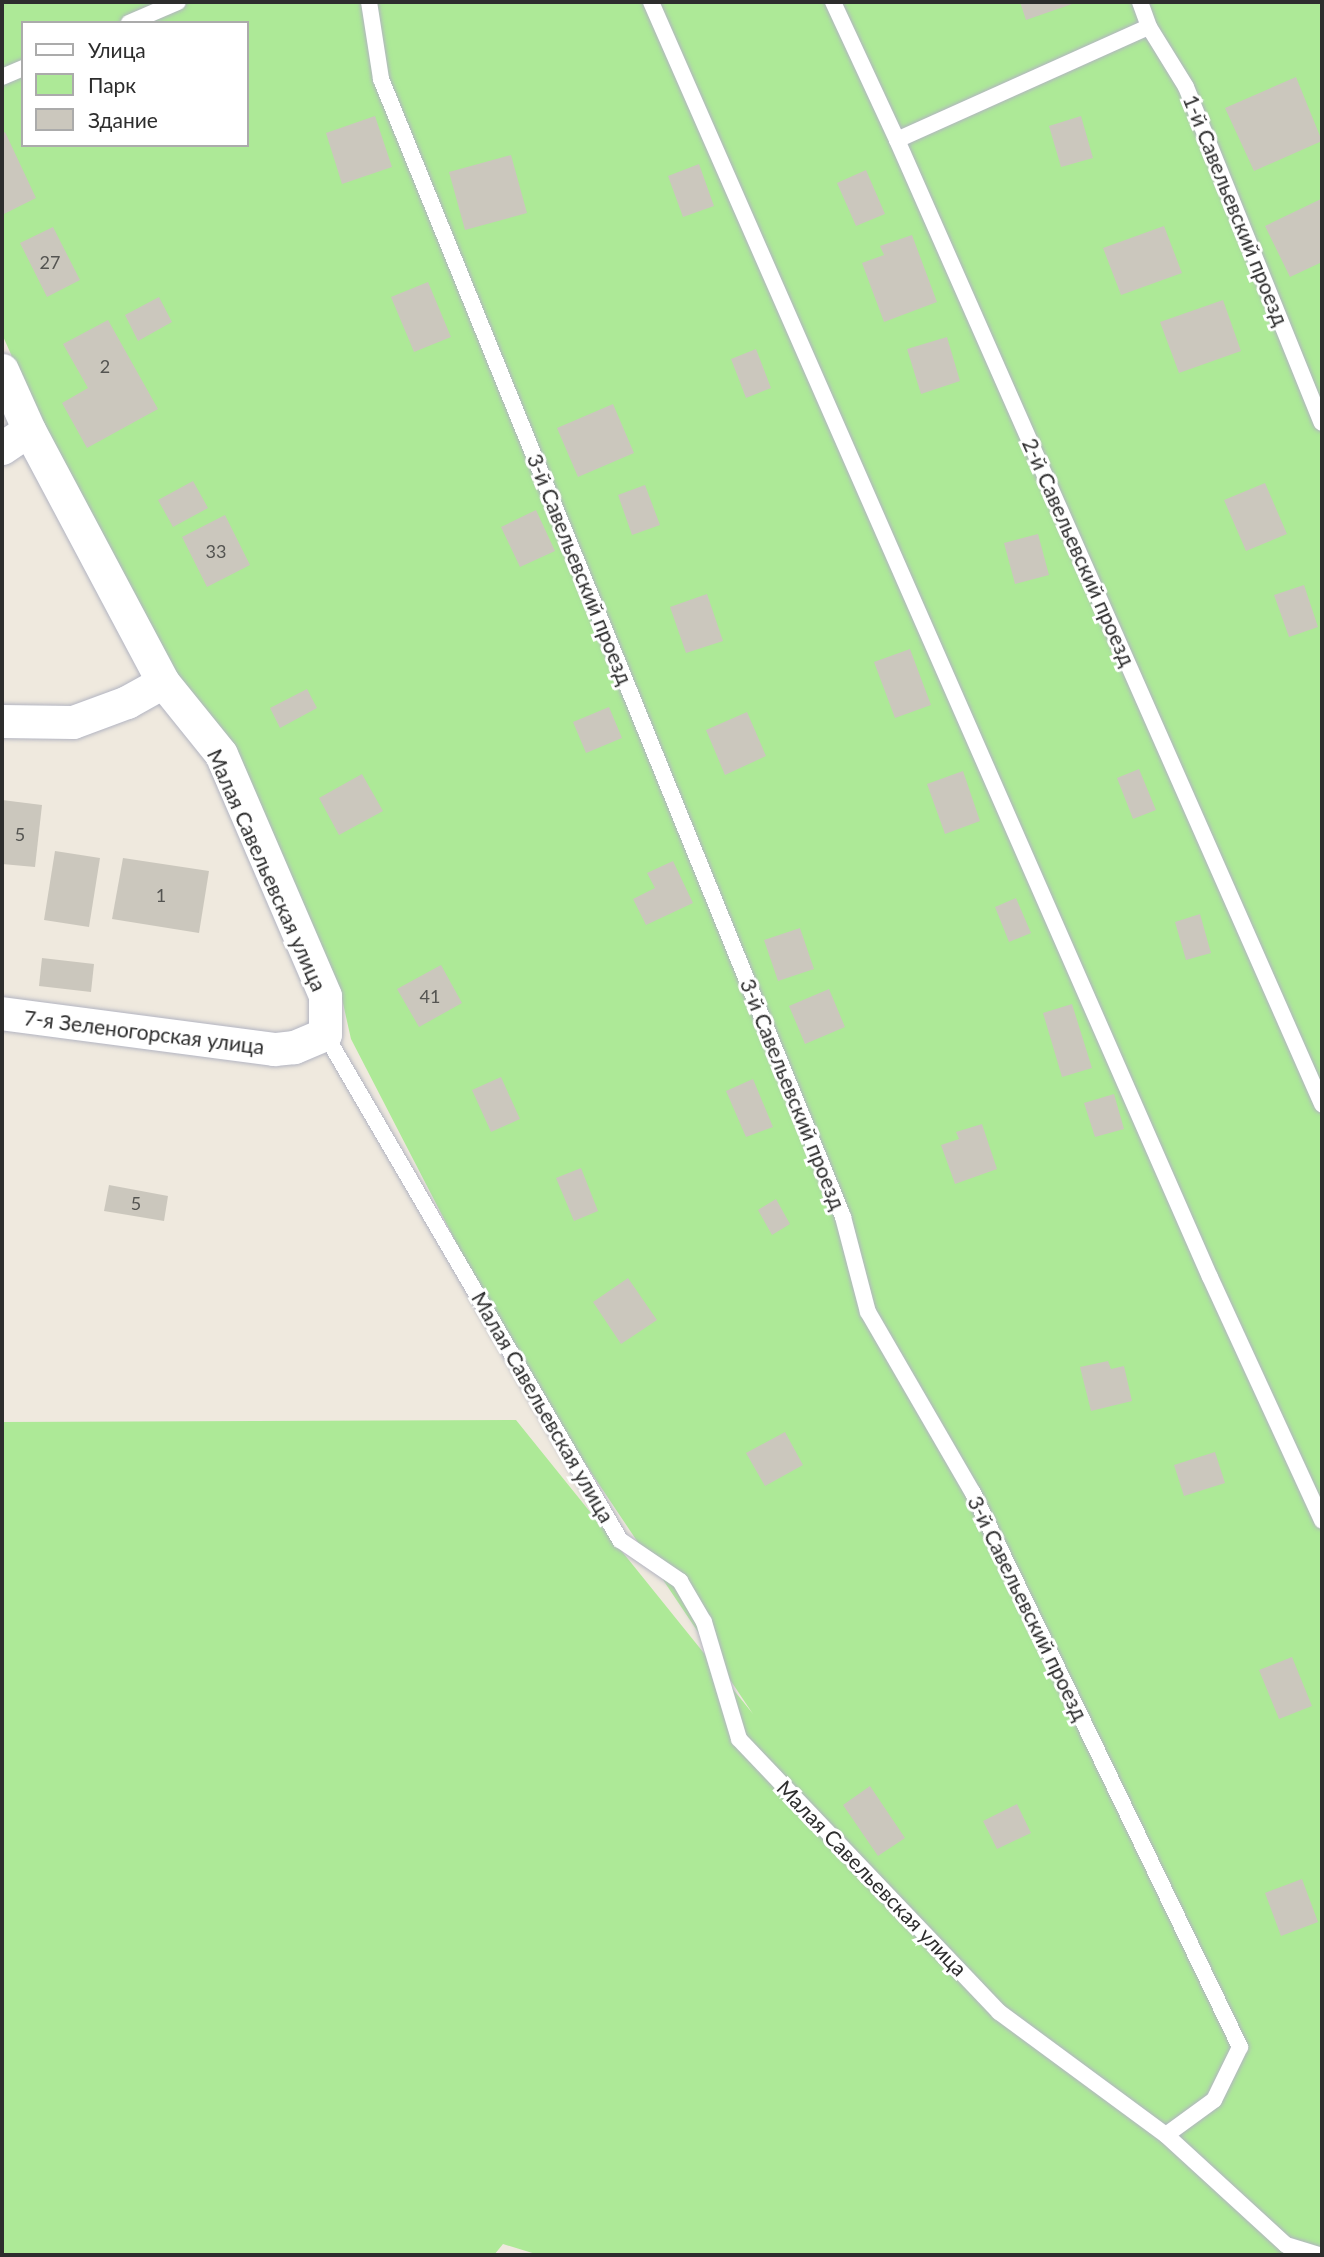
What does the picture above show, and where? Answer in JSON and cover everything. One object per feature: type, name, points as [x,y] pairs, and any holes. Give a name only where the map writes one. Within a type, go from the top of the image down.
[{"type":"street","name":"Малая Савельевская улица","points":[[2,370],[29,430],[163,682],[221,754],[325,996],[325,1034]]},
{"type":"street","points":[[2,448],[29,430]]},
{"type":"street","points":[[2,721],[73,722],[127,702],[163,682]]},
{"type":"street","name":"7-я Зеленогорская улица","points":[[2,1013],[274,1049],[295,1046],[325,1034]]},
{"type":"lane","points":[[134,21],[178,2]]},
{"type":"lane","name":"3-й Савельевский проезд","points":[[369,2],[381,79],[843,1217],[869,1312],[973,1493],[1240,2047],[1214,2100],[1166,2135]]},
{"type":"lane","points":[[651,2],[1210,1277],[1322,1521]]},
{"type":"lane","name":"2-й Савельевский проезд","points":[[833,2],[897,140],[1322,1104]]},
{"type":"lane","name":"1-й Савельевский проезд","points":[[1140,2],[1149,27],[1186,87],[1322,423]]},
{"type":"lane","points":[[897,140],[1149,27]]},
{"type":"lane","points":[[2,77],[21,69]]},
{"type":"lane","name":"Малая Савельевская улица","points":[[325,1034],[621,1539],[680,1581],[704,1622],[739,1739],[999,2012],[1166,2135],[1286,2245],[1319,2255]]},
{"type":"green space","points":[[2,2],[1322,2],[1322,2255],[539,2255],[503,2244],[494,2255],[2,2255],[2,1422],[516,1420],[753,1714],[521,1368],[351,1039],[340,990],[169,677],[51,445],[2,334]]},
{"type":"building","points":[[1020,2],[1071,2],[1072,4],[1026,20]]},
{"type":"building","points":[[1296,77],[1322,141],[1254,171],[1225,108]]},
{"type":"building","points":[[375,116],[392,167],[342,184],[326,133]]},
{"type":"building","points":[[1081,116],[1093,158],[1061,167],[1049,126]]},
{"type":"building","points":[[5,132],[36,198],[2,215],[2,134]]},
{"type":"building","points":[[511,155],[527,213],[465,230],[449,172]]},
{"type":"building","points":[[699,164],[714,206],[683,217],[668,176]]},
{"type":"building","points":[[866,170],[885,214],[856,226],[837,183]]},
{"type":"building","points":[[1321,199],[1322,262],[1290,277],[1265,226]]},
{"type":"building","points":[[1164,226],[1182,273],[1121,295],[1103,248]]},
{"type":"building","points":[[53,227],[80,280],[47,297],[20,243]]},
{"type":"building","points":[[912,235],[937,302],[884,322],[862,263],[884,255],[880,246]]},
{"type":"building","points":[[428,282],[451,337],[414,352],[391,297]]},
{"type":"building","points":[[159,297],[172,322],[138,341],[125,315]]},
{"type":"building","points":[[1223,300],[1241,351],[1179,373],[1160,322]]},
{"type":"building","points":[[108,320],[158,409],[87,448],[62,403],[88,388],[63,344]]},
{"type":"building","points":[[947,337],[960,381],[921,394],[907,349]]},
{"type":"building","points":[[756,349],[771,388],[746,398],[731,359]]},
{"type":"building","points":[[613,404],[634,453],[578,477],[557,428]]},
{"type":"building","points":[[193,481],[208,508],[173,527],[158,500]]},
{"type":"building","points":[[1265,483],[1287,534],[1246,551],[1224,500]]},
{"type":"building","points":[[645,485],[660,525],[632,535],[618,495]]},
{"type":"building","points":[[536,510],[555,551],[520,567],[501,527]]},
{"type":"building","points":[[225,515],[250,565],[207,587],[182,537]]},
{"type":"building","points":[[1038,534],[1049,575],[1015,584],[1004,543]]},
{"type":"building","points":[[1304,585],[1318,627],[1289,637],[1274,595]]},
{"type":"building","points":[[707,594],[723,641],[686,653],[670,607]]},
{"type":"building","points":[[910,649],[931,705],[895,718],[874,662]]},
{"type":"building","points":[[307,689],[317,708],[280,728],[270,708]]},
{"type":"building","points":[[609,707],[622,738],[586,753],[573,722]]},
{"type":"building","points":[[747,712],[766,756],[725,775],[706,730]]},
{"type":"building","points":[[1139,769],[1156,810],[1133,819],[1117,778]]},
{"type":"building","points":[[963,771],[980,821],[945,834],[927,784]]},
{"type":"building","points":[[362,774],[383,811],[339,835],[319,798]]},
{"type":"building","points":[[2,800],[42,805],[35,867],[2,864]]},
{"type":"building","points":[[55,851],[100,858],[89,927],[44,920]]},
{"type":"building","points":[[123,858],[209,871],[199,933],[112,919]]},
{"type":"building","points":[[673,861],[693,903],[646,925],[633,899],[655,888],[647,873]]},
{"type":"building","points":[[1016,898],[1031,933],[1009,942],[995,907]]},
{"type":"building","points":[[1200,914],[1211,953],[1186,960],[1175,922]]},
{"type":"building","points":[[800,928],[814,969],[778,981],[764,940]]},
{"type":"building","points":[[42,958],[94,964],[91,992],[39,986]]},
{"type":"building","points":[[441,965],[462,1003],[419,1027],[397,989]]},
{"type":"building","points":[[829,989],[845,1027],[805,1044],[789,1006]]},
{"type":"building","points":[[1072,1004],[1092,1068],[1062,1077],[1043,1013]]},
{"type":"building","points":[[501,1077],[520,1119],[491,1132],[472,1090]]},
{"type":"building","points":[[753,1079],[773,1127],[746,1137],[726,1091]]},
{"type":"building","points":[[1114,1094],[1124,1129],[1095,1137],[1084,1103]]},
{"type":"building","points":[[982,1124],[997,1169],[955,1184],[941,1145],[959,1139],[956,1132]]},
{"type":"building","points":[[581,1168],[598,1211],[574,1221],[556,1178]]},
{"type":"building","points":[[109,1185],[168,1196],[164,1221],[104,1211]]},
{"type":"building","points":[[776,1199],[790,1224],[772,1235],[758,1210]]},
{"type":"building","points":[[628,1278],[657,1320],[621,1344],[593,1302]]},
{"type":"building","points":[[1108,1361],[1111,1369],[1124,1366],[1132,1401],[1091,1411],[1080,1367]]},
{"type":"building","points":[[785,1432],[803,1465],[765,1486],[746,1453]]},
{"type":"building","points":[[1215,1452],[1225,1483],[1184,1496],[1174,1465]]},
{"type":"building","points":[[1292,1657],[1312,1706],[1279,1719],[1259,1670]]},
{"type":"building","points":[[870,1786],[905,1838],[878,1856],[843,1805]]},
{"type":"building","points":[[1017,1804],[1031,1833],[997,1849],[983,1821]]},
{"type":"building","points":[[1302,1879],[1318,1922],[1281,1936],[1265,1893]]}]
